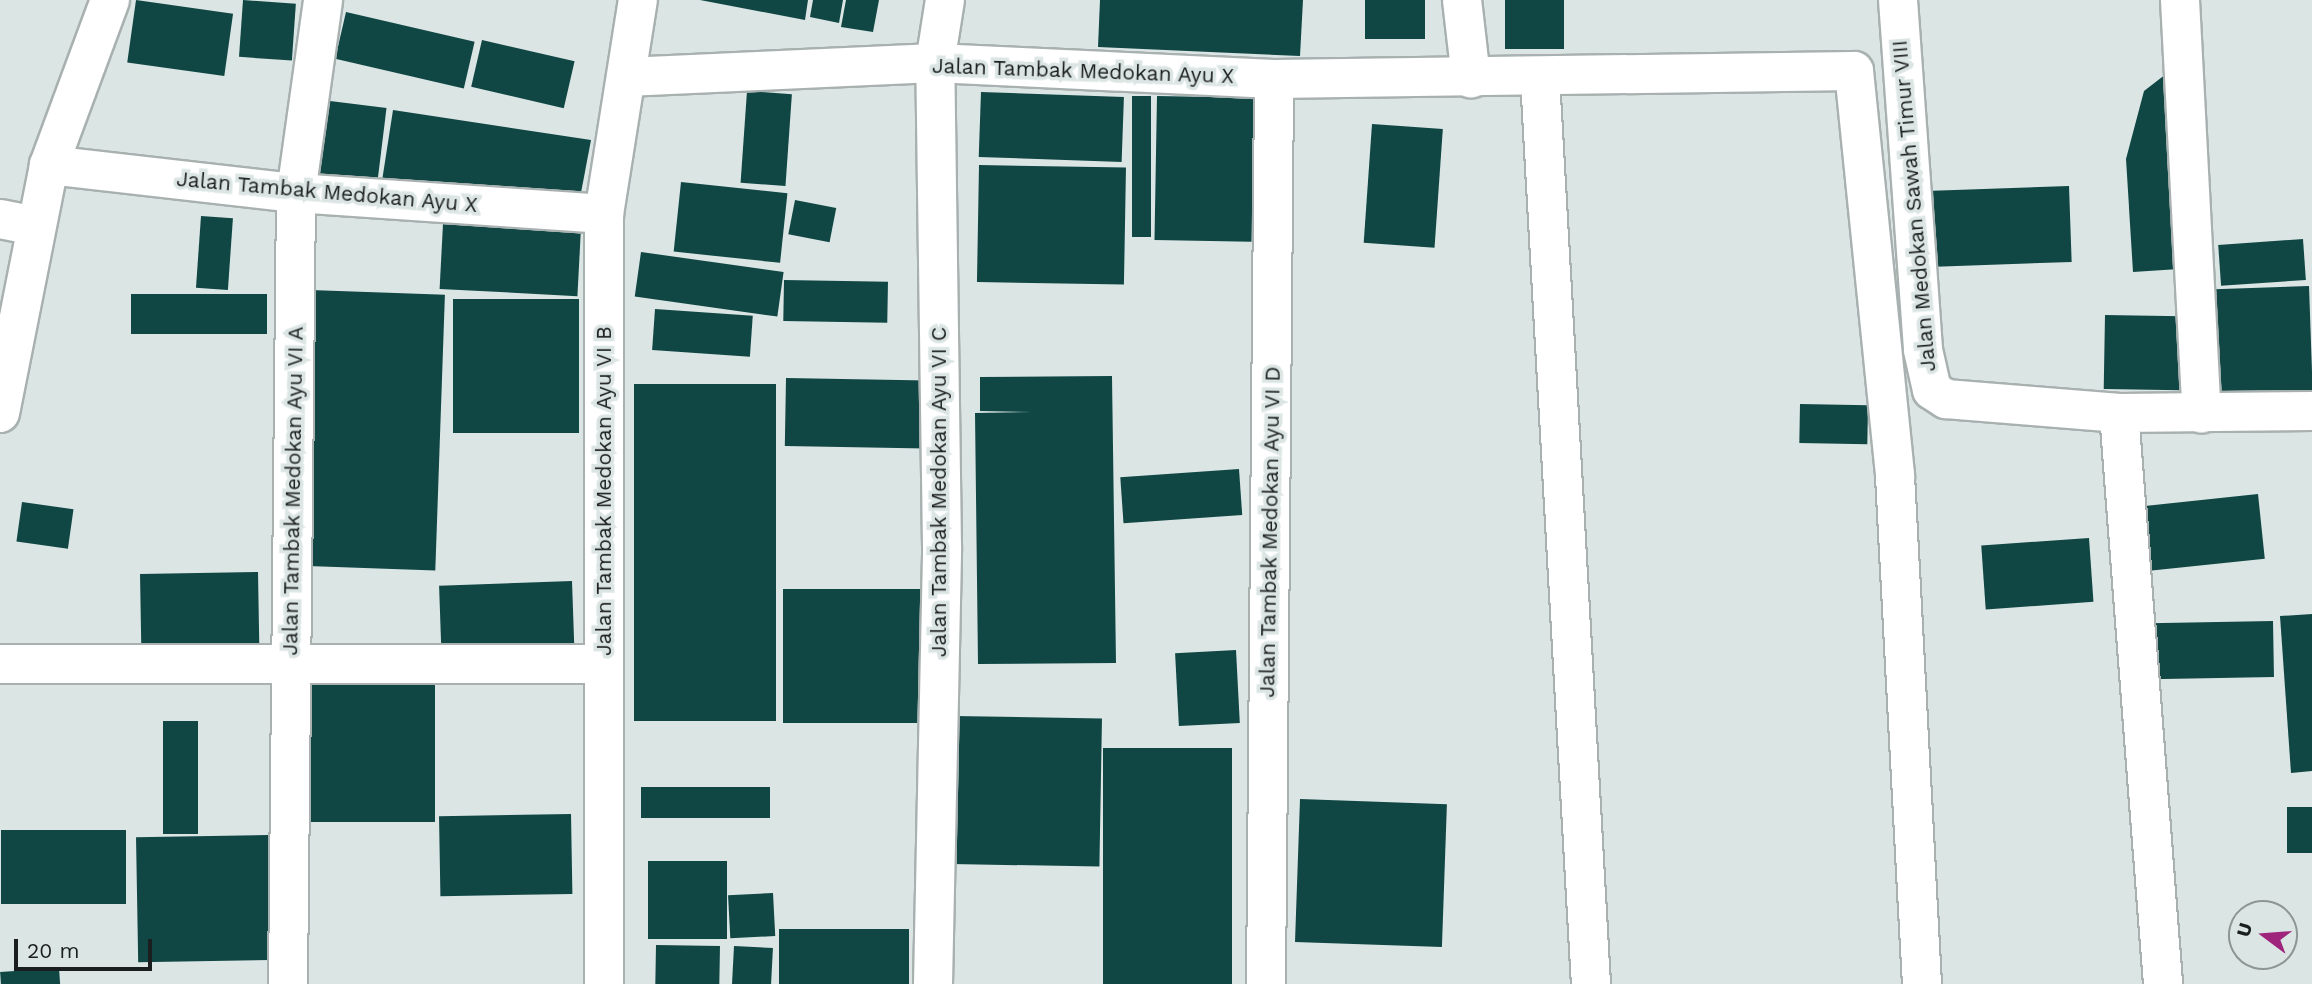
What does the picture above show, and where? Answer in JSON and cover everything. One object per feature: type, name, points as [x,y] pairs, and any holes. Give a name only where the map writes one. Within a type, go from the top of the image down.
[{"type":"street","points":[[0,413],[17,223],[49,165],[110,0]]},
{"type":"street","name":"Jalan Tambak Medokan Ayu VI A","points":[[288,984],[296,192],[323,0]]},
{"type":"street","name":"Jalan Tambak Medokan Ayu VI B","points":[[604,984],[604,214],[638,0]]},
{"type":"street","name":"Jalan Tambak Medokan Ayu VI C","points":[[933,984],[943,547],[935,63],[945,0]]},
{"type":"street","points":[[1462,0],[1471,78]]},
{"type":"street","name":"Jalan Medokan Sawah Timur VIII","points":[[1898,0],[1928,384],[1946,399],[2119,413],[2312,411]]},
{"type":"street","points":[[2180,0],[2202,413]]},
{"type":"street","name":"Jalan Tambak Medokan Ayu X","points":[[626,77],[935,63],[1274,79],[1540,78],[1853,71],[1895,476],[1922,984]]},
{"type":"street","points":[[1540,78],[1591,984]]},
{"type":"street","name":"Jalan Tambak Medokan Ayu VI D","points":[[1266,984],[1274,79]]},
{"type":"street","name":"Jalan Tambak Medokan Ayu X","points":[[49,165],[296,192],[604,214]]},
{"type":"street","points":[[2119,413],[2164,984]]},
{"type":"street","points":[[0,664],[604,664]]},
{"type":"building","points":[[136,0],[233,14],[224,76],[127,62]]},
{"type":"building","points":[[243,0],[296,4],[292,61],[239,57]]},
{"type":"building","points":[[700,0],[808,0],[805,20]]},
{"type":"building","points":[[813,0],[843,0],[839,23],[810,17]]},
{"type":"building","points":[[846,0],[879,0],[873,32],[841,27]]},
{"type":"building","points":[[1100,0],[1303,0],[1300,56],[1098,47]]},
{"type":"building","points":[[1365,0],[1425,0],[1425,39],[1365,39]]},
{"type":"building","points":[[1505,0],[1564,0],[1564,49],[1505,49]]},
{"type":"building","points":[[346,12],[475,42],[464,88],[335,59]]},
{"type":"building","points":[[482,40],[575,61],[564,108],[471,87]]},
{"type":"building","points":[[2166,74],[2179,269],[2133,272],[2126,159],[2144,91]]},
{"type":"building","points":[[747,91],[792,94],[785,186],[741,183]]},
{"type":"building","points":[[981,92],[1124,97],[1122,162],[979,157]]},
{"type":"building","points":[[1132,96],[1151,96],[1151,237],[1132,237]]},
{"type":"building","points":[[1157,96],[1254,98],[1251,242],[1154,240]]},
{"type":"building","points":[[322,100],[387,108],[377,182],[313,174]]},
{"type":"building","points":[[393,110],[591,140],[580,198],[382,181]]},
{"type":"building","points":[[1372,124],[1443,129],[1435,248],[1364,243]]},
{"type":"building","points":[[979,165],[1126,168],[1124,285],[977,282]]},
{"type":"building","points":[[681,182],[787,193],[780,263],[674,252]]},
{"type":"building","points":[[2069,186],[2072,262],[1936,267],[1933,191]]},
{"type":"building","points":[[795,200],[836,208],[830,242],[788,234]]},
{"type":"building","points":[[201,216],[233,218],[228,290],[196,288]]},
{"type":"building","points":[[443,224],[581,231],[577,296],[440,289]]},
{"type":"building","points":[[2303,239],[2306,280],[2221,286],[2218,245]]},
{"type":"building","points":[[641,252],[784,272],[777,317],[635,297]]},
{"type":"building","points":[[784,280],[888,282],[887,323],[783,321]]},
{"type":"building","points":[[2309,286],[2312,392],[2211,395],[2207,290]]},
{"type":"building","points":[[310,290],[445,295],[435,571],[300,566]]},
{"type":"building","points":[[131,294],[267,294],[267,334],[131,334]]},
{"type":"building","points":[[453,299],[579,299],[579,433],[453,433]]},
{"type":"building","points":[[655,309],[753,316],[750,357],[652,350]]},
{"type":"building","points":[[2105,315],[2182,316],[2181,390],[2104,389]]},
{"type":"building","points":[[1112,376],[1116,663],[978,664],[975,413],[1032,412],[980,411],[980,377]]},
{"type":"building","points":[[786,378],[927,380],[926,448],[785,446]]},
{"type":"building","points":[[634,384],[776,384],[776,721],[634,721]]},
{"type":"building","points":[[1800,404],[1868,405],[1867,444],[1799,443]]},
{"type":"building","points":[[1239,469],[1242,515],[1123,523],[1120,477]]},
{"type":"building","points":[[2258,494],[2265,559],[2137,572],[2131,507]]},
{"type":"building","points":[[22,502],[73,509],[68,549],[16,542]]},
{"type":"building","points":[[2089,538],[2093,602],[1986,609],[1981,546]]},
{"type":"building","points":[[258,572],[259,654],[141,656],[140,574]]},
{"type":"building","points":[[572,581],[574,644],[441,649],[439,586]]},
{"type":"building","points":[[783,589],[924,589],[924,723],[783,723]]},
{"type":"building","points":[[2312,614],[2312,771],[2291,773],[2280,616]]},
{"type":"building","points":[[2273,621],[2274,677],[2150,679],[2149,623]]},
{"type":"building","points":[[1236,650],[1240,723],[1179,726],[1175,653]]},
{"type":"building","points":[[305,679],[435,679],[435,822],[305,822]]},
{"type":"building","points":[[954,716],[1102,719],[1099,867],[951,864]]},
{"type":"building","points":[[163,721],[198,721],[198,834],[163,834]]},
{"type":"building","points":[[1103,748],[1232,748],[1232,984],[1103,984]]},
{"type":"building","points":[[641,787],[770,787],[770,818],[641,818]]},
{"type":"building","points":[[1300,799],[1447,804],[1442,947],[1295,942]]},
{"type":"building","points":[[2287,807],[2312,807],[2312,853],[2287,853]]},
{"type":"building","points":[[571,814],[572,894],[440,896],[439,816]]},
{"type":"building","points":[[1,830],[126,830],[126,904],[1,904]]},
{"type":"building","points":[[268,835],[270,960],[138,962],[136,837]]},
{"type":"building","points":[[648,861],[727,861],[727,939],[648,939]]},
{"type":"building","points":[[773,893],[775,936],[730,938],[728,895]]},
{"type":"building","points":[[779,929],[909,929],[909,984],[779,984]]},
{"type":"building","points":[[656,945],[720,946],[719,984],[655,984]]},
{"type":"building","points":[[734,946],[773,948],[771,984],[732,984]]},
{"type":"building","points":[[59,968],[60,984],[1,984],[0,972]]}]
